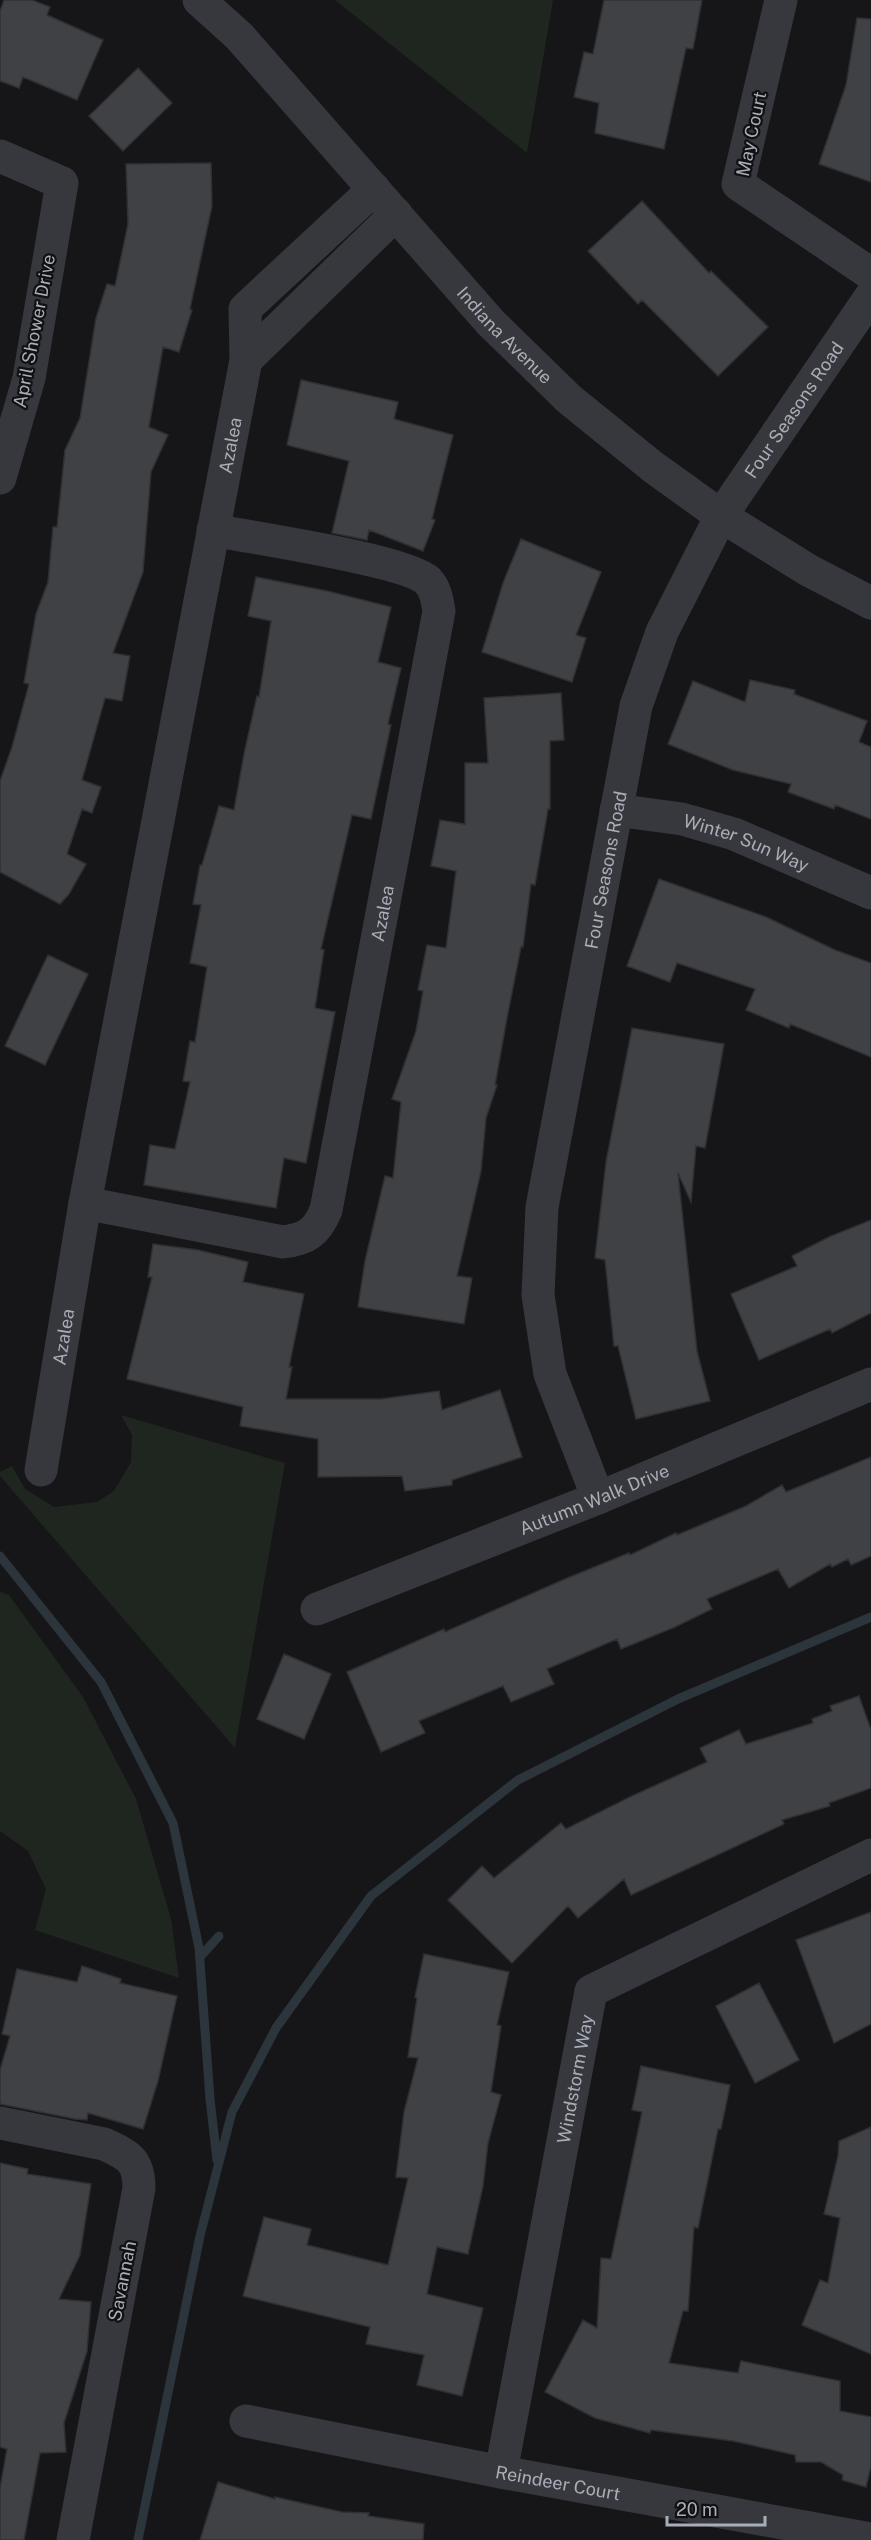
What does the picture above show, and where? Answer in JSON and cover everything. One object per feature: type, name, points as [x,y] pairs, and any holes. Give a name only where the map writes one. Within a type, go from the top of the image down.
[{"type":"street","name":"Indiana Avenue","points":[[199,0],[239,36],[491,322],[568,399],[653,467],[721,516],[808,570],[871,603]]},
{"type":"street","name":"May Court","points":[[780,0],[738,184],[871,274]]},
{"type":"street","name":"April Shower Drive","points":[[0,156],[62,183],[29,378],[0,478]]},
{"type":"street","name":"Azalea","points":[[41,1470],[85,1203],[246,360],[245,309],[374,189]]},
{"type":"street","points":[[246,360],[396,214]]},
{"type":"street","points":[[285,271],[308,300]]},
{"type":"street","name":"Four Seasons Road","points":[[598,1498],[550,1374],[538,1295],[542,1207],[636,706],[662,632],[721,516],[871,296]]},
{"type":"street","name":"Azalea","points":[[85,1203],[284,1242],[311,1235],[320,1224],[326,1210],[439,611],[436,593],[428,581],[396,566],[213,530]]},
{"type":"street","name":"Winter Sun Way","points":[[616,810],[682,819],[734,834],[871,893]]},
{"type":"street","name":"Autumn Walk Drive","points":[[317,1609],[598,1498],[871,1384]]},
{"type":"street","name":"Windstorm Way","points":[[501,2472],[591,1991],[871,1855]]},
{"type":"street","name":"Savannah","points":[[0,2123],[104,2144],[119,2151],[140,2172],[139,2188],[73,2540]]},
{"type":"street","name":"Reindeer Court","points":[[246,2421],[501,2472],[871,2539]]},
{"type":"shaded area","points":[[335,0],[553,0],[527,153]]},
{"type":"shaded area","points":[[121,1415],[285,1463],[235,1748],[0,1476],[0,1472],[12,1466],[25,1489],[54,1507],[97,1502],[114,1491],[131,1462],[132,1435]]},
{"type":"shaded area","points":[[0,1592],[9,1595],[83,1697],[136,1799],[171,1919],[179,1978],[35,1930],[46,1889],[28,1851],[0,1831]]},
{"type":"building","points":[[4,0],[32,0],[50,7],[47,15],[103,40],[77,100],[23,77],[19,88],[0,81],[0,11]]},
{"type":"building","points":[[604,0],[702,0],[693,49],[686,48],[664,149],[595,133],[599,103],[574,97],[584,52],[593,54]]},
{"type":"building","points":[[857,18],[871,19],[871,182],[819,164],[846,85]]},
{"type":"building","points":[[138,68],[172,103],[123,151],[89,116]]},
{"type":"building","points":[[211,163],[212,206],[190,309],[192,310],[179,352],[163,347],[149,427],[168,435],[151,472],[143,572],[113,653],[130,656],[122,701],[105,698],[82,780],[101,787],[92,813],[82,809],[67,854],[86,864],[69,894],[60,904],[0,872],[0,781],[29,684],[24,683],[36,614],[48,582],[53,527],[57,527],[65,450],[80,418],[96,318],[107,284],[115,286],[128,224],[126,164]]},
{"type":"building","points":[[642,201],[709,273],[711,271],[768,327],[718,376],[642,300],[638,304],[588,251]]},
{"type":"building","points":[[301,380],[398,402],[394,419],[453,435],[432,519],[435,520],[423,551],[369,530],[367,540],[332,533],[349,461],[287,445]]},
{"type":"building","points":[[521,539],[601,572],[576,635],[586,638],[572,682],[482,652],[503,583]]},
{"type":"building","points":[[256,577],[391,607],[378,662],[401,668],[388,724],[391,725],[371,819],[352,815],[321,949],[324,950],[315,1008],[335,1012],[306,1163],[284,1158],[276,1208],[144,1185],[150,1145],[175,1149],[190,1082],[183,1081],[190,1041],[195,1042],[207,967],[190,963],[201,905],[193,904],[200,865],[202,865],[219,806],[234,810],[244,754],[257,696],[259,697],[271,621],[248,616]]},
{"type":"building","points":[[750,680],[795,690],[794,694],[867,721],[859,742],[871,747],[871,819],[835,805],[834,809],[788,792],[791,784],[733,770],[668,744],[693,681],[745,702]]},
{"type":"building","points":[[561,693],[564,740],[550,741],[550,809],[548,809],[535,885],[531,884],[523,947],[521,947],[507,1018],[495,1085],[497,1085],[486,1118],[481,1171],[457,1276],[472,1278],[464,1324],[358,1307],[365,1261],[385,1176],[393,1178],[401,1102],[392,1099],[416,1031],[423,991],[418,990],[427,945],[446,948],[456,871],[431,866],[440,820],[465,824],[465,763],[488,763],[484,698]]},
{"type":"building","points":[[659,879],[766,917],[835,950],[871,963],[871,1057],[790,1024],[789,1028],[746,1010],[755,989],[677,963],[670,982],[627,966]]},
{"type":"building","points":[[48,955],[88,974],[45,1065],[5,1046]]},
{"type":"building","points":[[632,1028],[724,1044],[705,1148],[696,1146],[691,1202],[678,1173],[697,1351],[710,1401],[636,1419],[618,1346],[614,1346],[605,1260],[595,1258],[606,1162]]},
{"type":"building","points":[[871,1220],[871,1313],[832,1333],[830,1329],[759,1360],[731,1294],[797,1266],[792,1256],[829,1237]]},
{"type":"building","points":[[153,1244],[198,1250],[248,1262],[243,1282],[304,1294],[289,1367],[292,1367],[286,1399],[381,1399],[439,1391],[442,1410],[500,1390],[522,1457],[452,1480],[452,1485],[405,1491],[402,1476],[318,1477],[318,1439],[240,1426],[243,1407],[127,1379],[152,1277],[148,1277]]},
{"type":"building","points":[[871,1457],[871,1556],[851,1565],[848,1559],[832,1567],[830,1564],[789,1588],[778,1569],[707,1599],[712,1609],[675,1627],[621,1649],[617,1639],[547,1669],[554,1684],[511,1702],[503,1686],[419,1721],[425,1733],[381,1752],[347,1672],[444,1629],[445,1632],[565,1579],[629,1553],[630,1555],[676,1533],[677,1535],[746,1506],[782,1485],[786,1492]]},
{"type":"building","points":[[284,1654],[331,1674],[304,1739],[257,1719]]},
{"type":"building","points":[[859,1696],[871,1730],[871,1788],[829,1803],[830,1806],[782,1820],[784,1824],[631,1895],[624,1879],[578,1918],[568,1906],[512,1963],[448,1900],[482,1866],[494,1878],[561,1823],[566,1829],[707,1762],[700,1748],[739,1730],[746,1744],[813,1723],[812,1719],[832,1711],[830,1706]]},
{"type":"building","points":[[871,1912],[871,2024],[834,2043],[796,1940]]},
{"type":"building","points":[[424,1954],[509,1972],[497,2025],[501,2026],[491,2092],[501,2095],[488,2143],[483,2186],[468,2254],[437,2247],[427,2294],[483,2308],[462,2396],[417,2385],[424,2355],[366,2344],[370,2327],[243,2296],[264,2217],[311,2229],[307,2245],[388,2265],[408,2178],[396,2177],[404,2112],[418,2058],[408,2057],[417,1998],[415,1997]]},
{"type":"building","points":[[82,1966],[121,1979],[120,1983],[177,1996],[158,2081],[143,2129],[88,2113],[87,2120],[75,2119],[0,2104],[0,2070],[10,2036],[2,2034],[17,1969],[77,1982]]},
{"type":"building","points":[[759,1983],[799,2060],[755,2083],[716,2006]]},
{"type":"building","points":[[641,2066],[730,2085],[721,2129],[718,2129],[698,2228],[694,2227],[688,2311],[683,2311],[669,2363],[738,2373],[741,2361],[840,2381],[840,2411],[871,2417],[871,2466],[866,2487],[842,2480],[843,2475],[821,2462],[796,2462],[795,2455],[733,2441],[651,2430],[650,2433],[595,2418],[545,2392],[583,2320],[597,2328],[601,2258],[611,2259],[642,2112],[632,2110]]},
{"type":"building","points":[[871,2127],[871,2354],[802,2325],[820,2280],[828,2283],[840,2218],[824,2214],[838,2156],[839,2141]]},
{"type":"building","points":[[0,2163],[28,2169],[27,2174],[91,2184],[80,2255],[59,2299],[91,2302],[87,2351],[64,2423],[66,2452],[40,2453],[24,2540],[0,2540],[0,2488],[7,2449],[0,2447]]},
{"type":"building","points":[[218,2482],[275,2499],[275,2497],[342,2512],[369,2513],[368,2516],[424,2524],[423,2540],[200,2540]]},
{"type":"waterway","points":[[0,1556],[101,1682],[173,1823],[199,1948],[210,2099],[217,2160]]},
{"type":"waterway","points":[[138,2540],[200,2236],[232,2112],[276,2028],[371,1896],[518,1780],[678,1699],[871,1617]]},
{"type":"waterway","points":[[200,1957],[219,1936]]}]
